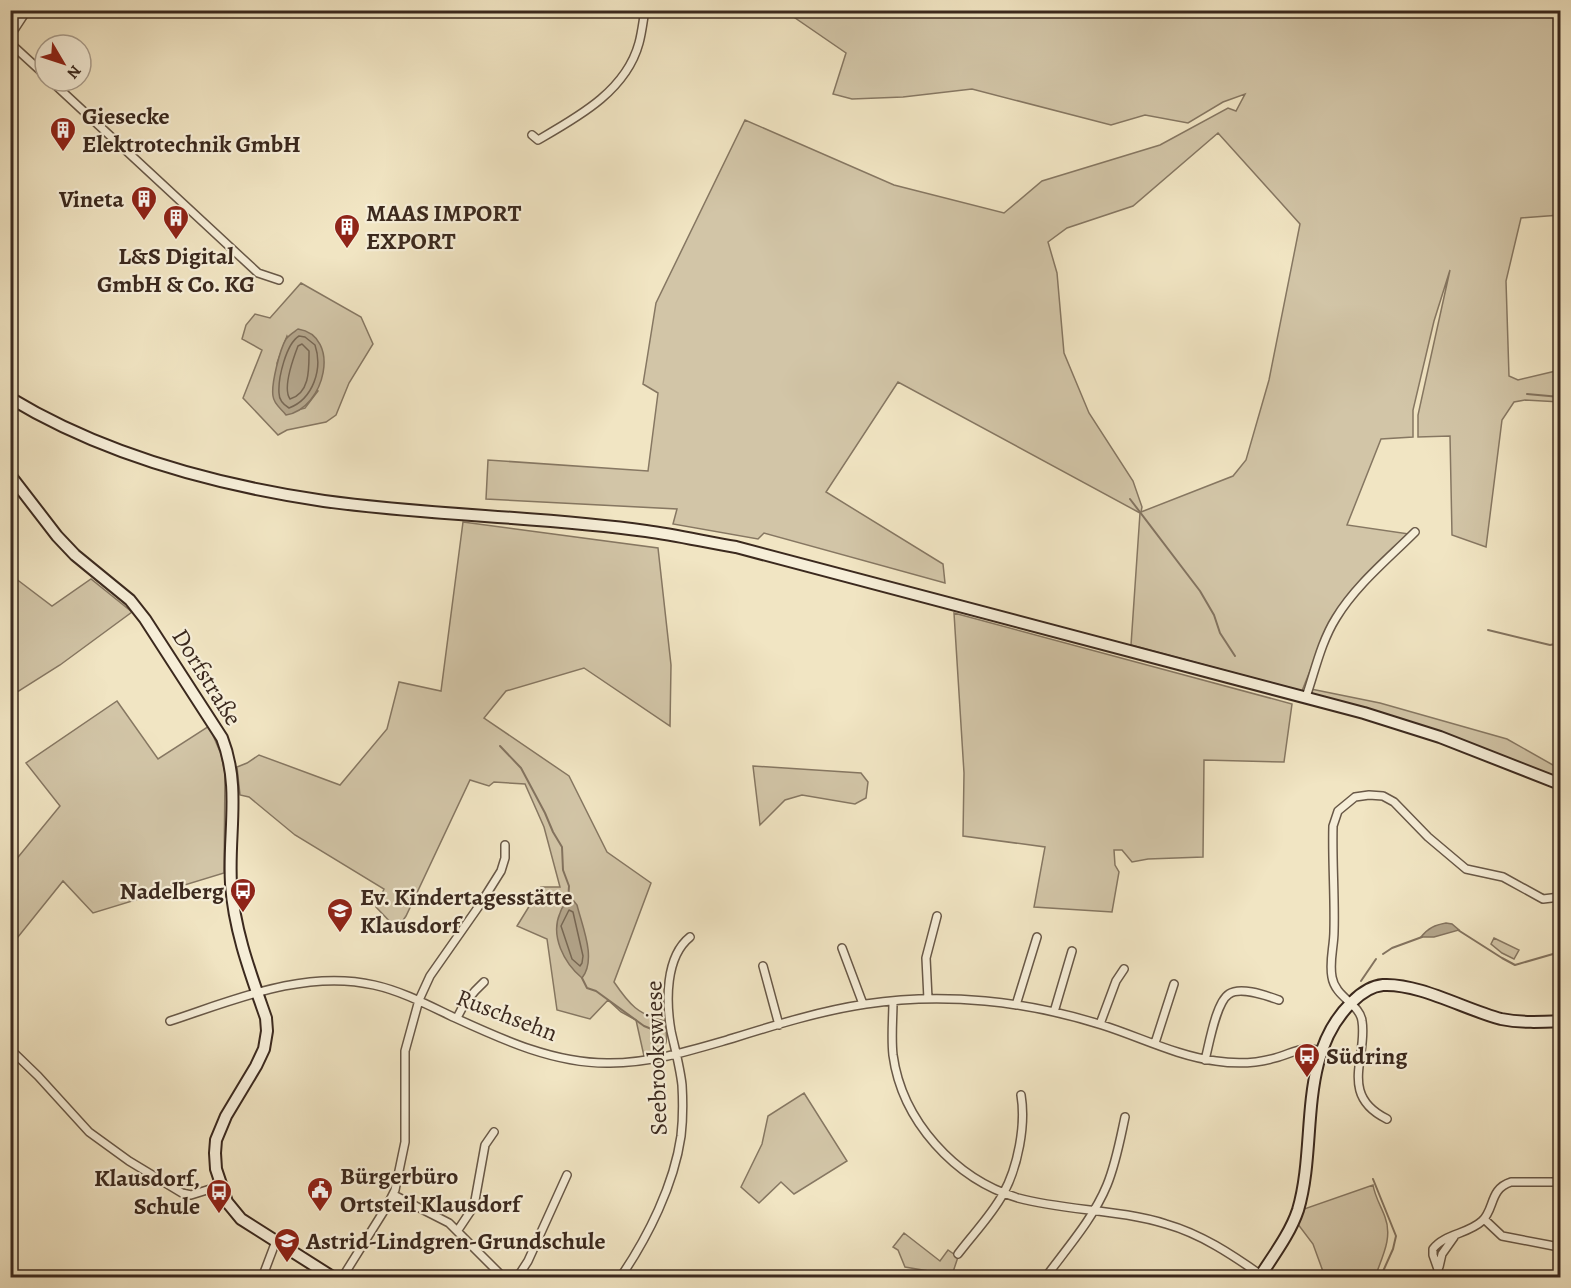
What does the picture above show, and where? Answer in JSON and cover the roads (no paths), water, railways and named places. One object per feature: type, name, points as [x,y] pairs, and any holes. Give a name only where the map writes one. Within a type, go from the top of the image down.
[{"type":"main road","points":[[10,398],[57,423],[138,456],[198,475],[268,492],[327,501],[646,531],[736,547],[1364,713],[1440,737],[1560,784]]},
{"type":"main road","name":"Dorfstraße","points":[[10,475],[57,536],[75,555],[130,600],[176,664],[222,738],[233,776],[232,899],[242,942],[266,1018],[267,1031],[264,1049],[216,1140],[216,1169],[227,1202],[241,1219],[334,1278]]},
{"type":"main road","points":[[1260,1276],[1288,1232],[1297,1212],[1307,1161],[1315,1077],[1321,1051],[1339,1017],[1362,993],[1375,987],[1393,986],[1502,1019],[1528,1022],[1560,1021]]},
{"type":"street","points":[[10,36],[27,10]]},
{"type":"street","points":[[532,135],[538,140],[582,115],[616,84],[631,63],[639,44],[645,10]]},
{"type":"street","points":[[10,43],[33,64]]},
{"type":"street","points":[[64,93],[258,273],[279,280]]},
{"type":"street","points":[[1306,697],[1324,642],[1336,618],[1351,597],[1415,532]]},
{"type":"street","points":[[1387,1119],[1378,1115],[1369,1106],[1358,1083],[1357,1069],[1362,1019],[1359,1012],[1338,992],[1332,978],[1334,819],[1346,803],[1355,797],[1383,796],[1394,802],[1428,837],[1466,869],[1503,877],[1543,898],[1560,897]]},
{"type":"street","points":[[342,1278],[394,1195],[405,1142],[405,1051],[419,1000],[430,976],[496,879],[505,858],[505,845]]},
{"type":"street","points":[[927,999],[926,958],[937,916]]},
{"type":"street","name":"Seebrookswiese","points":[[620,1278],[659,1205],[679,1148],[682,1095],[671,1030],[669,999],[676,954],[683,942],[690,937]]},
{"type":"street","points":[[1016,1005],[1037,937]]},
{"type":"street","points":[[842,948],[863,1004],[927,999],[978,1000],[1016,1005],[1101,1024],[1205,1060],[1238,1062],[1274,1058],[1302,1048],[1321,1051]]},
{"type":"street","points":[[1054,1012],[1072,951]]},
{"type":"street","points":[[763,966],[778,1025]]},
{"type":"street","points":[[1101,1024],[1116,981],[1124,969]]},
{"type":"street","name":"Ruschsehn","points":[[257,992],[322,980],[373,984],[419,1000],[505,1040],[542,1053],[562,1058],[609,1063],[677,1055],[778,1025],[863,1004]]},
{"type":"street","points":[[456,1018],[468,999],[484,982]]},
{"type":"street","points":[[1155,1043],[1174,984]]},
{"type":"street","points":[[170,1021],[257,992]]},
{"type":"street","points":[[1205,1060],[1220,1005],[1228,994],[1257,993],[1279,1000]]},
{"type":"street","points":[[893,1001],[893,1056],[899,1080],[912,1111],[930,1138],[954,1164],[982,1182],[1033,1201],[1143,1218],[1187,1231],[1220,1247],[1260,1276]]},
{"type":"street","points":[[10,1049],[39,1076],[89,1132],[129,1161],[182,1193],[190,1195],[220,1186]]},
{"type":"street","points":[[958,1254],[1004,1192],[1022,1132],[1021,1095]]},
{"type":"street","points":[[1045,1278],[1094,1210],[1108,1183],[1125,1117]]},
{"type":"street","points":[[458,1230],[474,1206],[485,1145],[494,1132]]},
{"type":"street","points":[[517,1278],[528,1261],[567,1175]]},
{"type":"street","points":[[1441,1278],[1439,1267],[1442,1254],[1456,1236],[1484,1219],[1492,1199],[1504,1184],[1560,1182]]},
{"type":"street","points":[[394,1195],[431,1212],[458,1230],[504,1278]]},
{"type":"street","points":[[1484,1219],[1502,1236],[1560,1249]]},
{"type":"street","points":[[262,1278],[276,1241]]},
{"type":"water","points":[[298,329],[312,334],[320,345],[324,358],[323,372],[319,387],[311,400],[300,410],[286,415],[276,404],[273,383],[284,344],[287,338]]},
{"type":"water","points":[[573,900],[577,905],[587,942],[588,962],[582,978],[564,957],[558,940],[557,922],[562,908]]},
{"type":"water","points":[[1446,923],[1452,924],[1459,930],[1434,937],[1421,937],[1432,927]]},
{"type":"waterway","points":[[1527,394],[1560,397]]},
{"type":"waterway","points":[[1130,499],[1200,591],[1214,615],[1220,633],[1235,656]]},
{"type":"waterway","points":[[1488,630],[1550,645],[1560,643]]},
{"type":"waterway","points":[[500,746],[521,768],[562,847],[563,870],[569,886],[568,902]]},
{"type":"waterway","points":[[1458,930],[1515,965],[1560,952]]},
{"type":"waterway","points":[[1383,954],[1392,948],[1422,937]]},
{"type":"waterway","points":[[1361,981],[1376,959]]},
{"type":"waterway","points":[[582,978],[587,988],[596,991],[644,1026],[654,1030]]},
{"type":"waterway","points":[[1373,1179],[1396,1236],[1393,1249],[1380,1278]]},
{"type":"place","name":"Giesecke Elektrotechnik GmbH","points":[[63,153]]},
{"type":"place","name":"Vineta","points":[[144,222]]},
{"type":"place","name":"L&S Digital GmbH & Co. KG","points":[[176,241]]},
{"type":"place","name":"MAAS IMPORT EXPORT","points":[[347,250]]},
{"type":"place","name":"Nadelberg","points":[[243,914]]},
{"type":"place","name":"Ev. Kindertagesstätte Klausdorf","points":[[340,934]]},
{"type":"place","name":"Südring","points":[[1307,1079]]},
{"type":"place","name":"Bürgerbüro Ortsteil Klausdorf","points":[[320,1213]]},
{"type":"place","name":"Klausdorf, Schule","points":[[219,1215]]},
{"type":"place","name":"Astrid-Lindgren-Grundschule","points":[[287,1264]]}]
